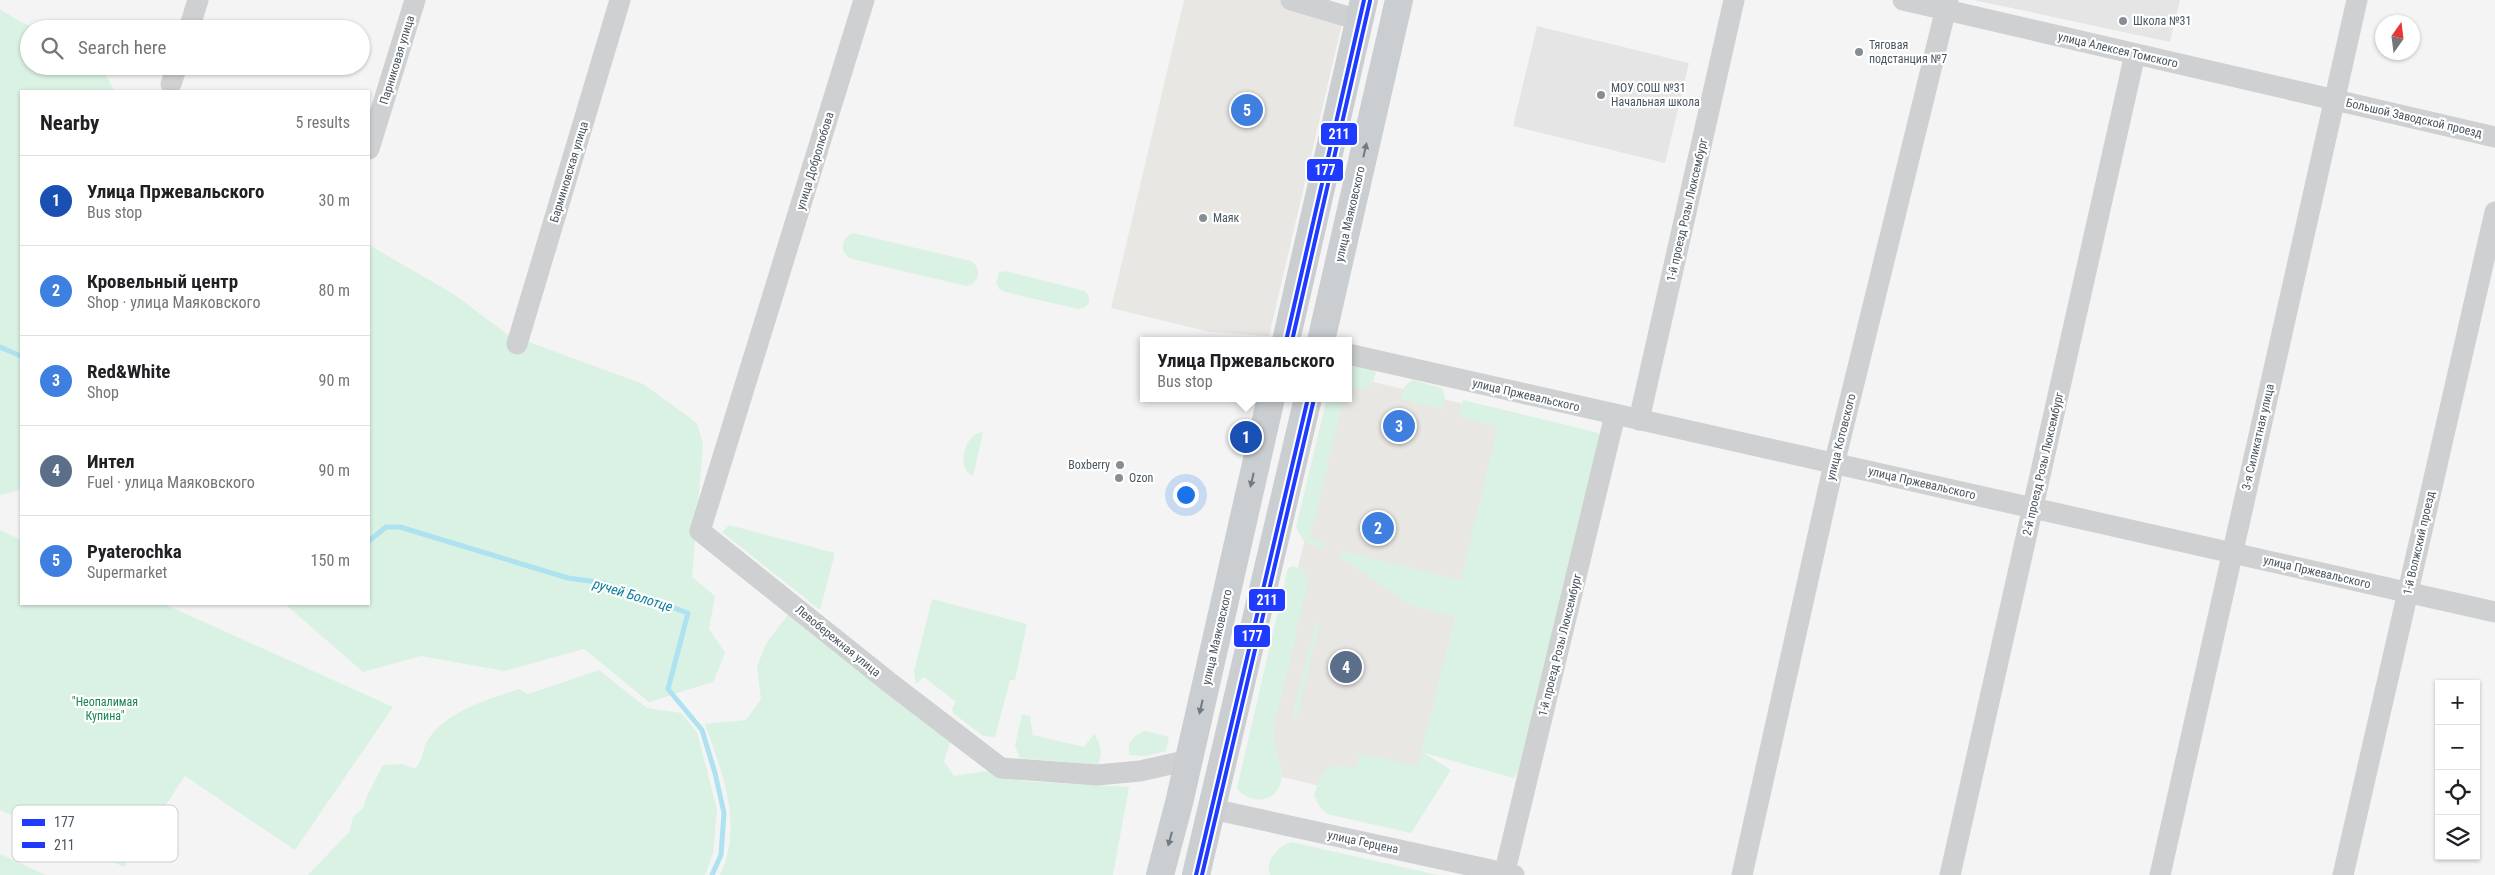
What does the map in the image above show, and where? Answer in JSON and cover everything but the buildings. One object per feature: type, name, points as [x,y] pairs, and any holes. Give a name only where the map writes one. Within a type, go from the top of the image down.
[{"type":"main road","name":"улица Маяковского","points":[[1322,337],[1399,0]]},
{"type":"main road","points":[[1288,337],[1362,10]]},
{"type":"main road","name":"улица Маяковского","points":[[1160,875],[1189,760],[1270,402]]},
{"type":"main road","points":[[1196,875],[1307,402]]},
{"type":"street","points":[[192,20],[198,0]]},
{"type":"street","name":"Парниковая улица","points":[[370,146],[415,0]]},
{"type":"street","name":"Барминовская улица","points":[[517,344],[620,0]]},
{"type":"street","name":"улица Добролюбова","points":[[766,321],[864,0]]},
{"type":"street","points":[[1291,0],[1362,10]]},
{"type":"street","name":"1-й проезд Розы Люксембург","points":[[1639,420],[1734,0]]},
{"type":"street","name":"улица Алексея Томского","points":[[1903,0],[1947,5],[2134,54],[2333,99]]},
{"type":"street","name":"3-я Силикатная улица","points":[[2160,875],[2333,99],[2357,0]]},
{"type":"street","name":"улица Котовского","points":[[1742,875],[1835,464],[1947,5]]},
{"type":"street","name":"2-й проезд Розы Люксембург","points":[[1950,875],[2134,54]]},
{"type":"street","name":"Большой Заводской проезд","points":[[2333,99],[2495,137]]},
{"type":"street","name":"1-й Волжский проезд","points":[[2343,875],[2495,212]]},
{"type":"street","name":"Левобережная улица","points":[[766,321],[700,531],[890,683],[1001,768],[1097,775],[1140,771],[1189,760]]},
{"type":"street","name":"улица Пржевальского","points":[[1352,355],[2495,612]]},
{"type":"street","name":"1-й проезд Розы Люксембург","points":[[1508,874],[1615,415]]},
{"type":"street","name":"улица Герцена","points":[[1212,809],[1508,874]]},
{"type":"shaded area","points":[[1184,0],[1291,0],[1344,15],[1269,336],[1210,332],[1111,308]]},
{"type":"shaded area","name":"Школа №31","points":[[1974,0],[2180,0],[2170,42]]},
{"type":"shaded area","name":"МОУ СОШ №31 Начальная школа","points":[[1537,26],[1689,63],[1665,163],[1513,126]]},
{"type":"shaded area","points":[[1352,377],[1505,414],[1410,808],[1249,769],[1338,402],[1352,402]]},
{"type":"green space","points":[[0,9],[20,21],[20,75],[106,75],[114,90],[20,90],[20,490],[0,495]]},
{"type":"green space","points":[[853,233],[971,261],[977,268],[977,279],[966,286],[852,259],[845,253],[843,246],[846,239]]},
{"type":"green space","points":[[370,246],[452,293],[507,334],[643,384],[697,423],[703,444],[692,577],[715,596],[709,629],[725,653],[713,682],[649,702],[584,649],[504,671],[421,656],[363,672],[286,605],[370,605]]},
{"type":"green space","points":[[1005,271],[1085,291],[1089,297],[1089,303],[1085,307],[1078,309],[1005,292],[999,289],[996,283],[999,273]]},
{"type":"green space","points":[[1352,362],[1365,365],[1376,373],[1372,384],[1364,390],[1352,387]]},
{"type":"green space","points":[[1412,380],[1442,388],[1445,397],[1443,409],[1401,399],[1404,387]]},
{"type":"green space","points":[[1463,400],[1599,433],[1600,441],[1519,771],[1514,778],[1424,753],[1451,770],[1411,833],[1327,814],[1319,806],[1314,795],[1323,771],[1336,766],[1356,767],[1360,754],[1418,766],[1455,617],[1412,606],[1339,556],[1340,551],[1461,580],[1498,427],[1458,416]]},
{"type":"green space","points":[[1326,402],[1343,402],[1310,538],[1325,543],[1320,549],[1303,540],[1296,527]]},
{"type":"green space","points":[[983,432],[973,476],[964,466],[964,451],[971,438]]},
{"type":"green space","points":[[729,525],[835,553],[820,610],[722,532]]},
{"type":"green space","name":"\"Неопалимая Купина\"","points":[[0,530],[20,540],[20,605],[166,605],[393,707],[295,850],[185,776],[166,805],[12,805],[12,816],[0,810]]},
{"type":"green space","points":[[1293,566],[1303,570],[1308,581],[1274,730],[1275,744],[1281,766],[1281,781],[1278,789],[1269,797],[1263,799],[1251,798],[1245,796],[1237,788],[1288,568]]},
{"type":"green space","points":[[932,599],[1027,624],[1015,680],[1010,680],[995,737],[983,736],[953,713],[952,708],[956,702],[924,677],[916,684],[914,671]]},
{"type":"green space","points":[[790,612],[951,740],[944,761],[954,776],[986,771],[1023,781],[1129,787],[1113,875],[720,875],[727,856],[730,818],[724,780],[705,724],[746,720],[761,699],[757,666],[767,642]]},
{"type":"green space","points":[[1316,622],[1320,623],[1297,718],[1292,717]]},
{"type":"green space","points":[[599,670],[647,708],[681,713],[697,732],[717,810],[713,853],[705,875],[308,875],[350,831],[353,817],[364,807],[366,798],[383,765],[402,764],[415,769],[425,744],[435,731],[456,714],[468,708],[519,689],[528,694]]},
{"type":"green space","points":[[1022,714],[1030,716],[1033,735],[1084,747],[1094,734],[1100,749],[1098,765],[1020,758],[1015,746]]},
{"type":"green space","points":[[1146,731],[1169,737],[1166,751],[1146,756],[1130,755],[1129,747],[1132,740],[1138,734]]},
{"type":"green space","points":[[1291,842],[1438,875],[1270,875],[1269,865],[1274,855],[1278,850]]},
{"type":"green space","points":[[0,854],[12,859],[12,862],[18,862],[46,875],[0,875]]},
{"type":"green space","name":"\"Неопалимая Купина\"","points":[[113,862],[127,862],[124,867]]},
{"type":"waterway","name":"ручей Болотце","points":[[0,347],[20,356]]},
{"type":"waterway","name":"ручей Болотце","points":[[370,540],[386,527],[400,527],[568,578],[604,583],[688,613],[668,689],[702,730],[715,773],[724,813],[721,855],[712,875]]},
{"type":"transit line","name":"177","points":[[1287,337],[1364,0]]},
{"type":"transit line","name":"211","points":[[1293,337],[1370,1]]},
{"type":"transit line","name":"177","points":[[1196,875],[1307,402]]},
{"type":"transit line","name":"211","points":[[1202,875],[1313,402]]},
{"type":"place","name":"Школа №31","points":[[2123,21]]},
{"type":"place","name":"Тяговая подстанция №7","points":[[1859,52]]},
{"type":"place","name":"МОУ СОШ №31 Начальная школа","points":[[1601,95]]},
{"type":"place","name":"Pyaterochka","points":[[1247,110]]},
{"type":"place","name":"Маяк","points":[[1203,218]]},
{"type":"place","name":"Red&White","points":[[1399,426]]},
{"type":"place","name":"Улица Пржевальского","points":[[1246,437]]},
{"type":"place","name":"Boxberry","points":[[1120,465]]},
{"type":"place","name":"Ozon","points":[[1119,478]]},
{"type":"place","name":"Кровельный центр","points":[[1378,528]]},
{"type":"place","name":"Интел","points":[[1346,667]]}]
